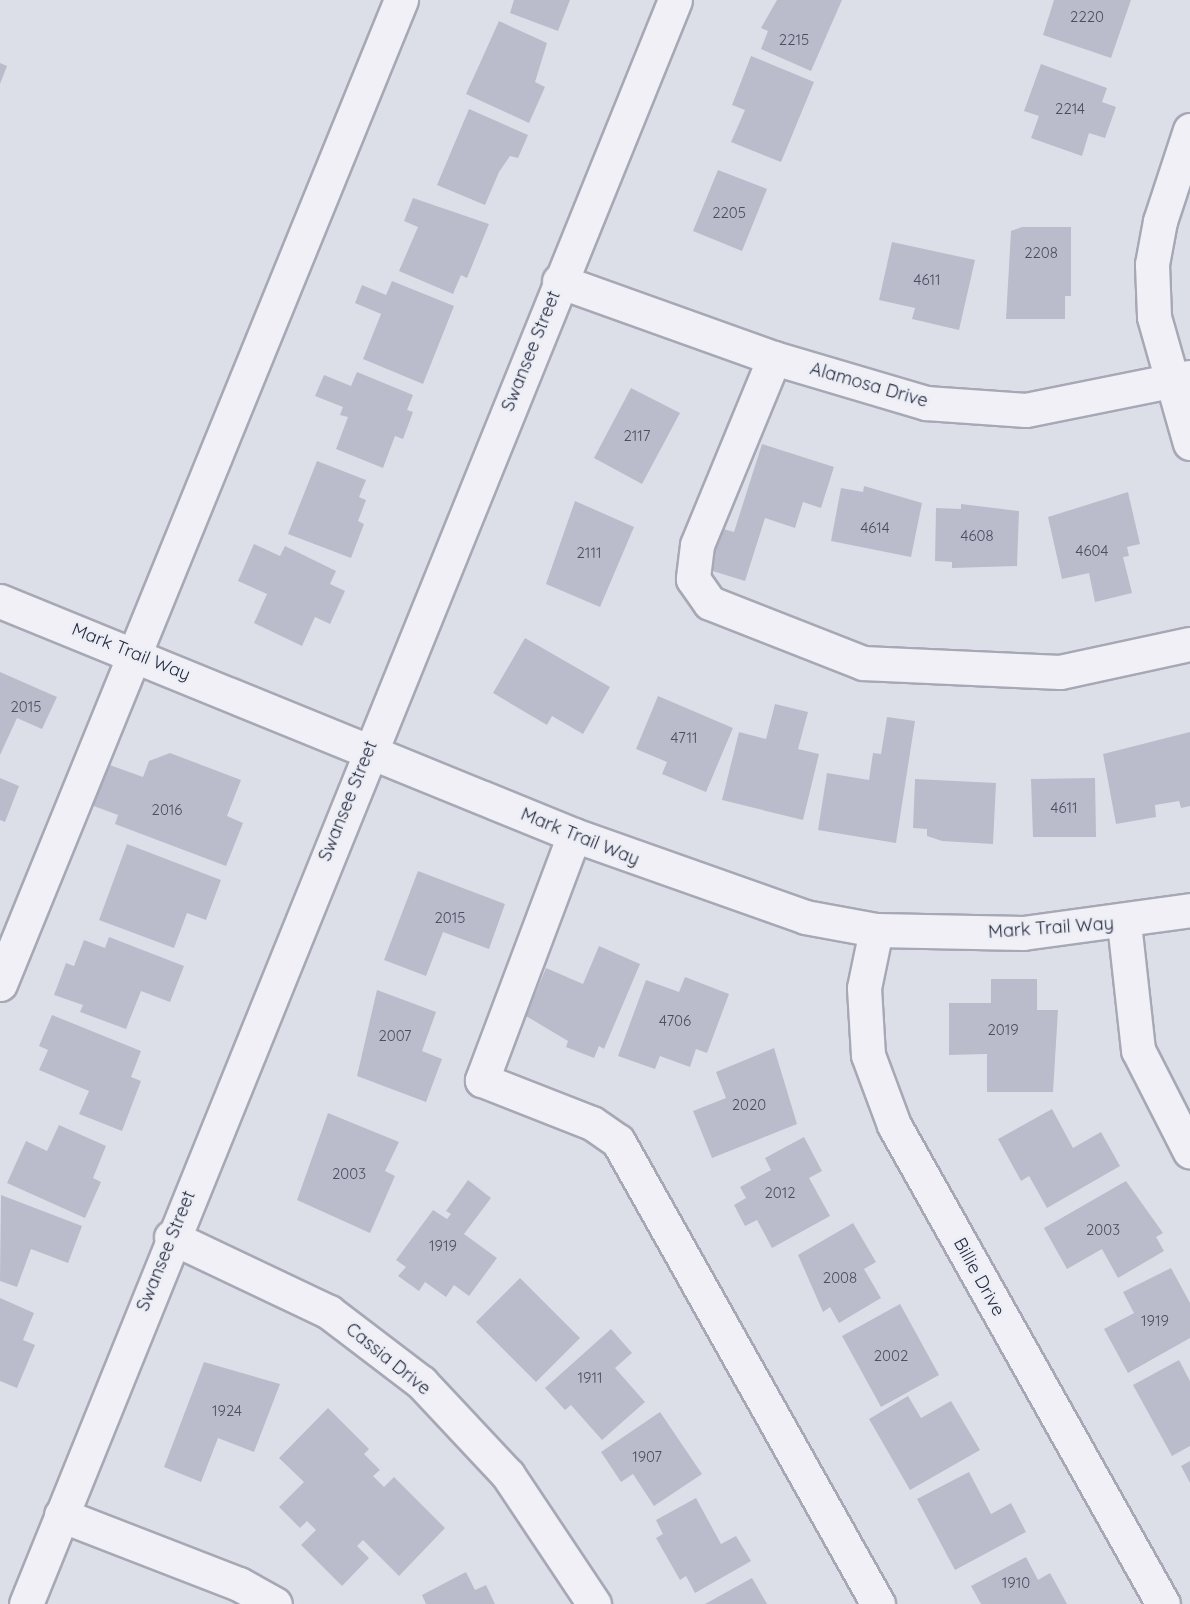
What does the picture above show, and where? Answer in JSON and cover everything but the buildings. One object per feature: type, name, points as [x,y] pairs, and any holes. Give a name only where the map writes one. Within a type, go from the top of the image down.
[{"type":"street","points":[[0,984],[401,0]]},
{"type":"street","name":"Swansee Street","points":[[26,1604],[369,747],[675,0]]},
{"type":"street","points":[[1190,130],[1160,221],[1152,264],[1154,316],[1181,379],[1190,443]]},
{"type":"street","name":"Alamosa Drive","points":[[559,281],[774,358],[926,403],[1026,410],[1181,379]]},
{"type":"street","points":[[774,358],[697,545],[693,579],[710,603],[863,663],[1060,672],[1190,644]]},
{"type":"street","name":"Mark Trail Way","points":[[0,601],[369,747],[573,835],[805,917],[876,930],[1023,933],[1124,923],[1190,910]]},
{"type":"street","points":[[573,835],[482,1080],[592,1123],[618,1141],[878,1604]]},
{"type":"street","points":[[1124,923],[1138,1050],[1190,1152]]},
{"type":"street","name":"Billie Drive","points":[[876,930],[864,988],[868,1055],[894,1125],[1163,1604]]},
{"type":"street","name":"Cassia Drive","points":[[171,1237],[329,1312],[421,1382],[508,1475],[594,1604]]},
{"type":"street","points":[[62,1515],[239,1584],[275,1604]]}]
